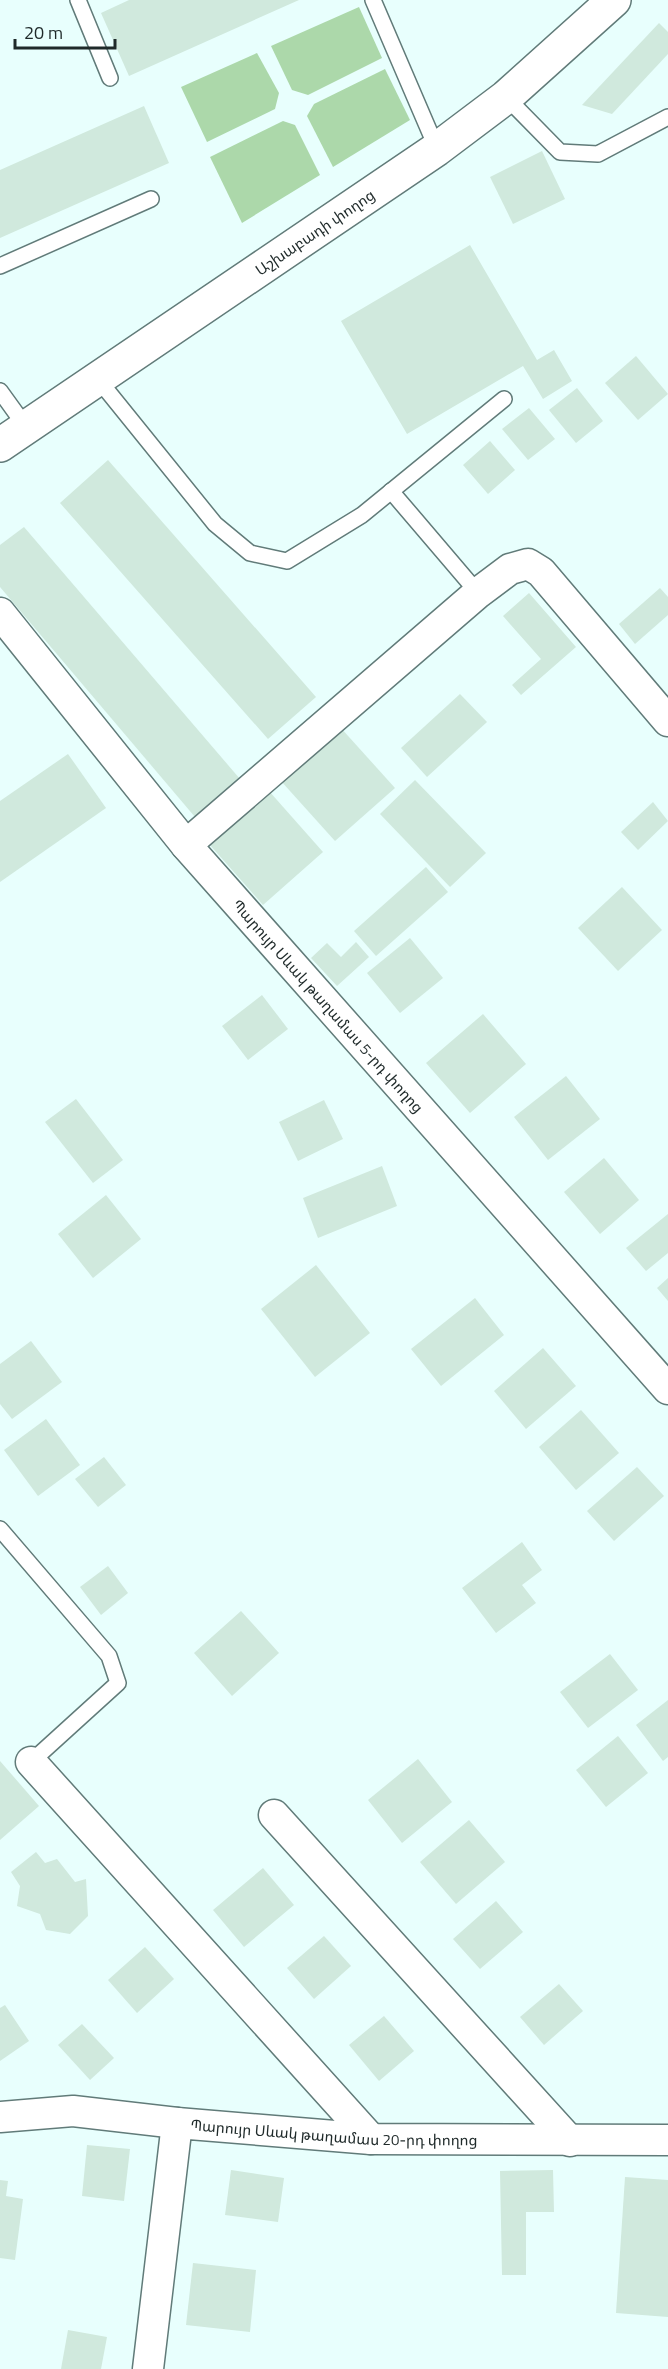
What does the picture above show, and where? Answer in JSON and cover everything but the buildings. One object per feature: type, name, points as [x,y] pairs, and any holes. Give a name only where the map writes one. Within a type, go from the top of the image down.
[{"type":"street","name":"Աշխաբադի փողոց","points":[[13,436],[437,149],[506,97],[614,0]]},
{"type":"street","points":[[186,845],[478,593],[510,569],[528,564],[541,572],[668,720]]},
{"type":"street","name":"Պարույր Սևակ թաղամաս 5-րդ փողոց","points":[[0,613],[186,845],[668,1389]]},
{"type":"street","points":[[31,1762],[371,2139]]},
{"type":"street","points":[[274,1815],[570,2141]]},
{"type":"street","points":[[0,2116],[73,2111],[177,2123]]},
{"type":"street","name":"Պարույր Սևակ թաղամաս 20-րդ փողոց","points":[[148,2369],[177,2123],[371,2139],[668,2140]]},
{"type":"lane","points":[[78,0],[110,78]]},
{"type":"lane","points":[[373,0],[437,149]]},
{"type":"lane","points":[[506,97],[560,152],[597,154],[668,117]]},
{"type":"lane","points":[[0,266],[151,199]]},
{"type":"lane","points":[[97,378],[215,525],[250,553],[287,561],[362,515],[504,399]]},
{"type":"lane","points":[[0,391],[13,436]]},
{"type":"lane","points":[[391,491],[478,593]]},
{"type":"lane","points":[[0,1529],[109,1656],[117,1683],[31,1762]]},
{"type":"green space","points":[[359,7],[382,58],[308,95],[292,90],[271,46]]},
{"type":"green space","points":[[257,53],[279,93],[275,109],[207,142],[181,87]]},
{"type":"green space","points":[[385,69],[410,120],[333,167],[307,116],[314,104]]},
{"type":"green space","points":[[283,121],[295,125],[320,175],[242,223],[210,157]]}]
